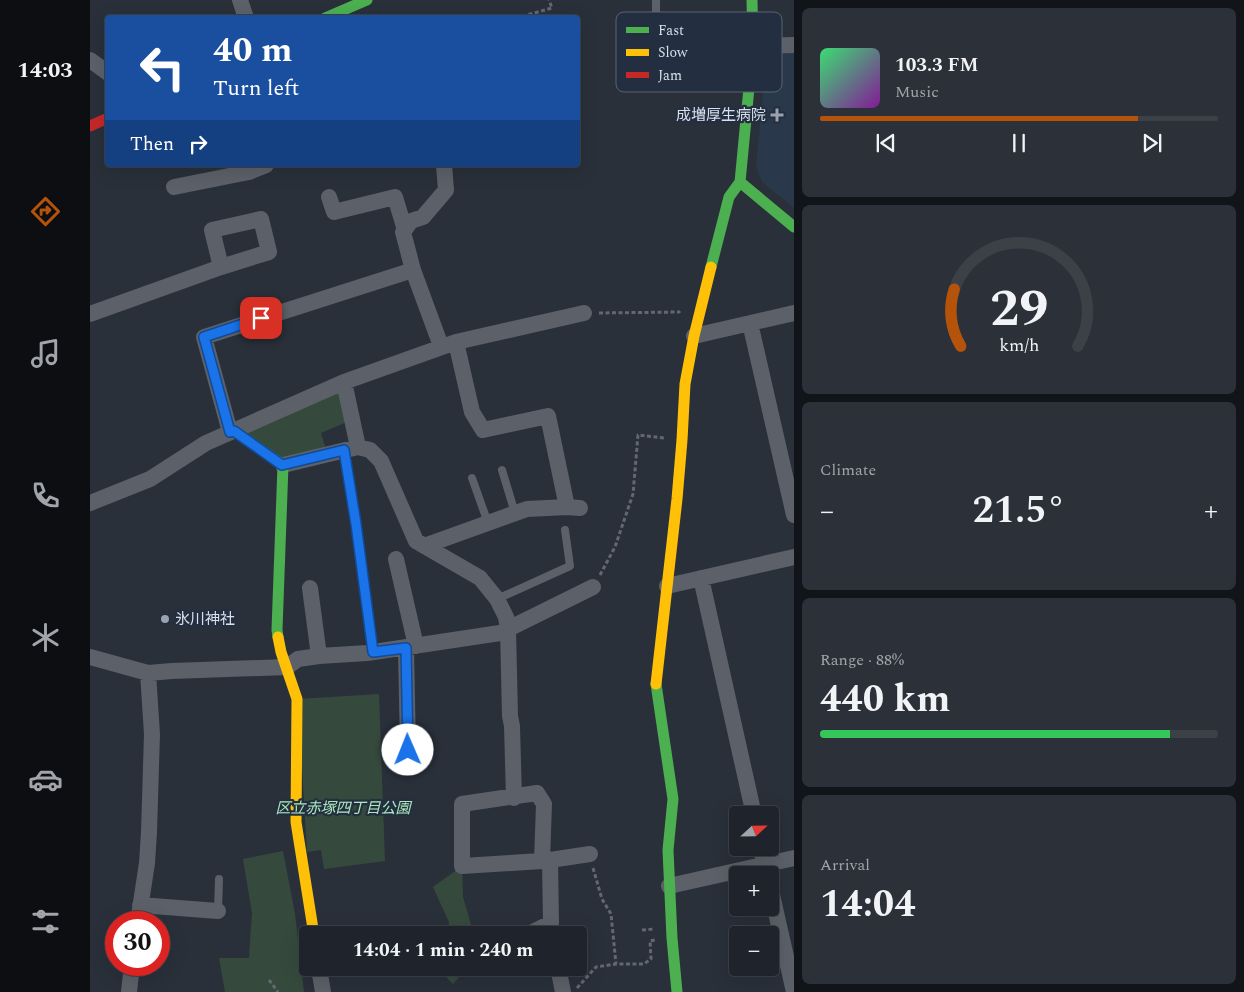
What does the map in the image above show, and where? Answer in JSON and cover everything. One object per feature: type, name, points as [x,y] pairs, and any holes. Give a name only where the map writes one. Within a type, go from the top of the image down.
[{"type":"street","points":[[240,0],[245,15]]},
{"type":"street","points":[[332,15],[367,0]]},
{"type":"street","points":[[90,60],[105,71]]},
{"type":"street","points":[[677,992],[672,938],[668,850],[673,799],[656,681],[682,440],[685,384],[694,336],[729,197],[740,182],[749,92]]},
{"type":"street","points":[[90,126],[105,119]]},
{"type":"street","points":[[174,187],[249,172],[261,167]]},
{"type":"street","points":[[424,546],[527,509],[574,507],[548,416],[483,430],[472,412],[448,344],[413,270],[403,232],[411,221],[424,217],[446,190],[444,167]]},
{"type":"street","points":[[740,182],[794,227]]},
{"type":"street","points":[[330,197],[334,212],[395,197],[405,230]]},
{"type":"street","points":[[90,314],[221,267]]},
{"type":"street","points":[[413,270],[204,337],[232,432],[282,465],[351,449],[370,450],[381,461],[416,541],[480,578],[497,599],[506,617],[508,629],[514,798]]},
{"type":"street","points":[[90,503],[150,479],[206,443],[344,382],[448,344],[584,313]]},
{"type":"street","points":[[694,336],[794,313]]},
{"type":"street","points":[[750,323],[794,516]]},
{"type":"street","points":[[344,382],[351,449]]},
{"type":"street","points":[[282,465],[277,630],[281,652],[297,699],[296,822],[313,926]]},
{"type":"street","points":[[667,586],[794,557]]},
{"type":"street","points":[[396,559],[411,647],[408,750]]},
{"type":"street","points":[[701,578],[752,806]]},
{"type":"street","points":[[90,657],[148,673],[287,667],[298,659],[373,652],[500,633],[594,587]]},
{"type":"street","points":[[310,588],[319,656]]},
{"type":"street","points":[[139,911],[147,862],[149,832],[152,734],[148,673]]},
{"type":"street","points":[[545,926],[551,923],[546,861],[544,804],[537,793],[514,798],[462,804],[462,866],[546,861],[590,854]]},
{"type":"street","points":[[775,866],[794,858]]},
{"type":"street","points":[[669,886],[729,876]]},
{"type":"street","points":[[140,906],[218,911]]},
{"type":"street","points":[[777,916],[794,992]]},
{"type":"street","points":[[129,992],[131,976]]},
{"type":"street","points":[[320,976],[322,992]]},
{"type":"street","points":[[561,976],[569,991]]},
{"type":"lane","points":[[351,449],[356,524],[373,652]]},
{"type":"lane","points":[[502,470],[515,513]]},
{"type":"lane","points":[[472,478],[488,523]]},
{"type":"lane","points":[[497,599],[570,566],[565,530]]},
{"type":"lane","points":[[218,911],[219,879]]},
{"type":"path","points":[[527,15],[552,8],[549,0]]},
{"type":"path","points":[[584,313],[679,312],[682,303]]},
{"type":"path","points":[[594,587],[615,547],[633,494],[638,435],[682,440]]},
{"type":"path","points":[[595,874],[602,899],[612,914],[616,964]]},
{"type":"path","points":[[569,991],[596,967],[616,964],[644,964],[651,959],[650,940]]},
{"type":"path","points":[[269,980],[278,992]]},
{"type":"shaded area","name":"成増厚生病院","points":[[782,53],[794,53],[794,208],[762,182],[756,166],[763,92],[782,92]]},
{"type":"green space","points":[[342,386],[349,421],[321,433],[326,450],[285,461],[242,431]]},
{"type":"green space","name":"区立赤塚四丁目公園","points":[[379,694],[385,861],[324,869],[321,850],[307,852],[298,699]]},
{"type":"green space","points":[[283,851],[295,914],[299,949],[299,976],[302,976],[304,992],[225,992],[219,958],[249,958],[252,913],[243,859]]},
{"type":"green space","points":[[462,866],[463,897],[471,926],[449,926],[449,922],[433,887]]},
{"type":"green space","points":[[446,976],[460,976],[453,984]]},
{"type":"traffic: fast","points":[[332,15],[367,0]]},
{"type":"traffic: fast","points":[[752,0],[752,12]]},
{"type":"traffic: fast","points":[[749,92],[740,182],[794,227]]},
{"type":"traffic: fast","points":[[711,267],[729,197],[740,182]]},
{"type":"traffic: fast","points":[[234,431],[283,465],[278,637]]},
{"type":"traffic: fast","points":[[656,684],[673,799],[668,850],[672,938],[677,992]]},
{"type":"traffic: slow","points":[[656,684],[677,499],[685,384],[694,336],[711,267]]},
{"type":"traffic: slow","points":[[278,637],[281,652],[297,699],[296,822],[313,926]]},
{"type":"traffic: jam","points":[[90,126],[105,119]]},
{"type":"place","name":"成増厚生病院","points":[[777,115]]},
{"type":"place","name":"氷川神社","points":[[165,619]]},
{"type":"route","points":[[261,318],[204,337],[230,432],[234,431],[282,465],[344,450],[373,652],[406,648],[408,750]]}]
